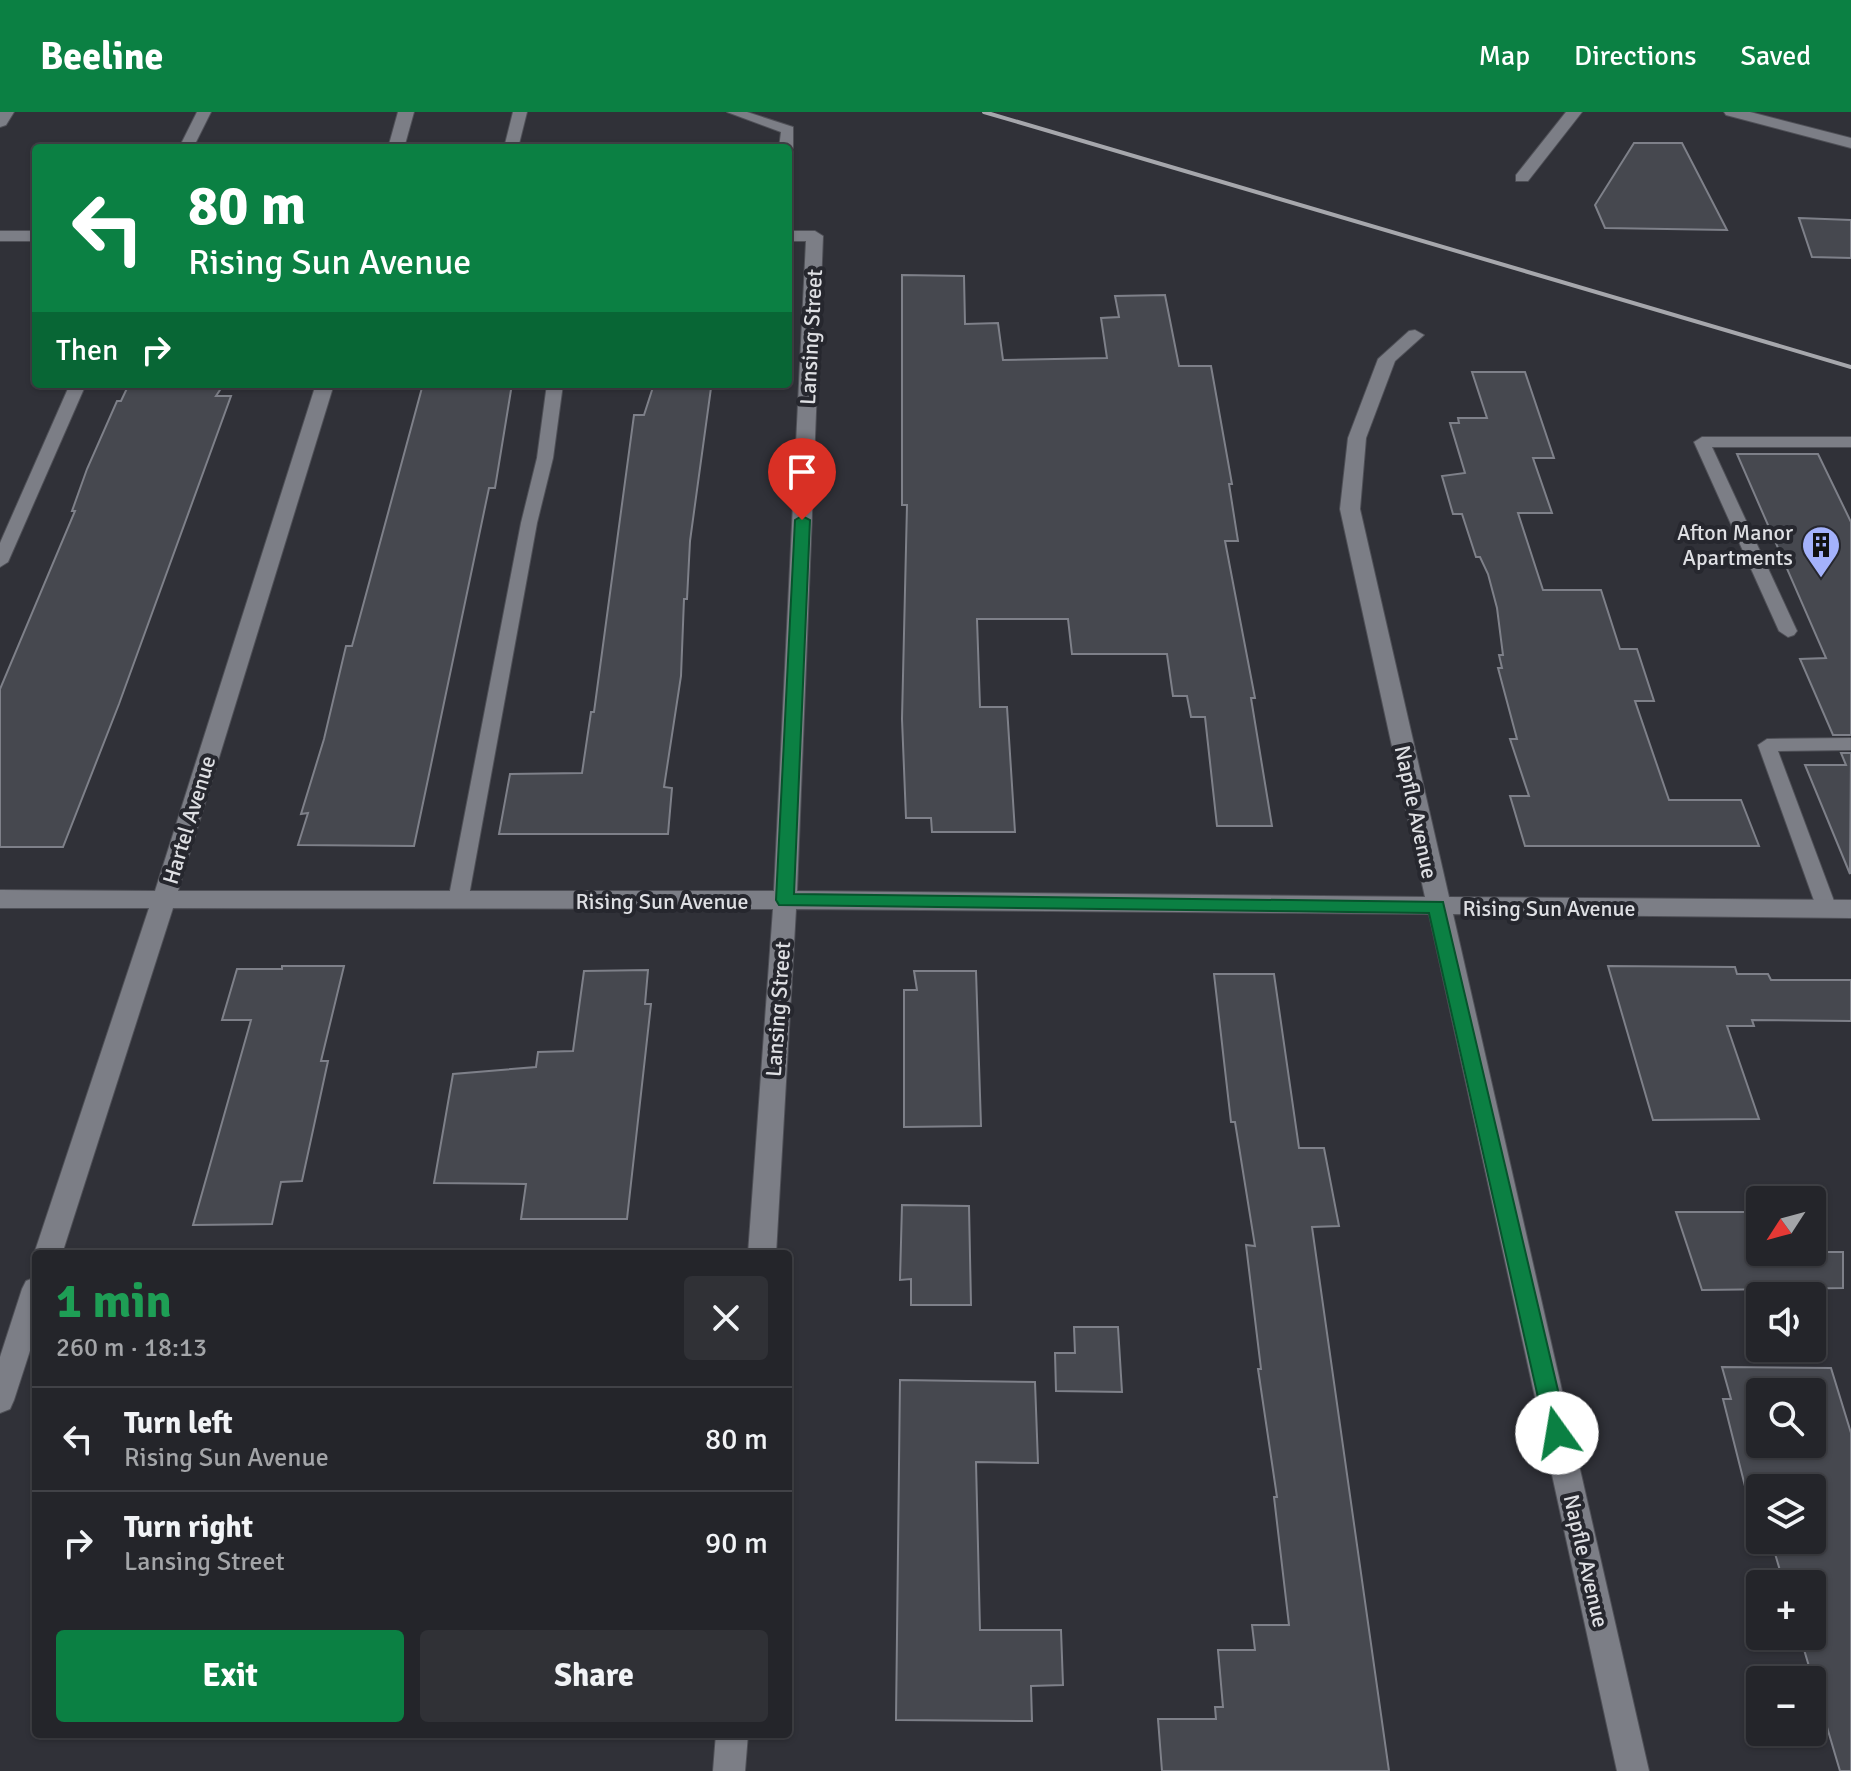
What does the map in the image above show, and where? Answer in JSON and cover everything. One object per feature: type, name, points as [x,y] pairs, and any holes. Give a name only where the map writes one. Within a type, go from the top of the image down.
[{"type":"street","points":[[0,122],[6,112]]},
{"type":"street","points":[[397,144],[406,112]]},
{"type":"street","points":[[1522,178],[1574,112]]},
{"type":"street","points":[[1732,112],[1851,143]]},
{"type":"street","points":[[0,236],[32,236]]},
{"type":"street","name":"Lansing Street","points":[[762,1250],[785,900],[815,236],[792,236]]},
{"type":"street","name":"Napfle Avenue","points":[[1415,335],[1387,359],[1357,438],[1350,509],[1633,1771]]},
{"type":"street","name":"Hartel Avenue","points":[[49,1250],[164,899],[324,388]]},
{"type":"street","name":"Rising Sun Avenue","points":[[0,899],[785,900],[1839,909]]},
{"type":"street","points":[[0,1400],[32,1301]]},
{"type":"street","points":[[729,1771],[732,1738]]},
{"type":"lane","points":[[188,144],[204,112]]},
{"type":"lane","points":[[512,144],[520,112]]},
{"type":"lane","points":[[734,112],[788,130],[786,144]]},
{"type":"lane","points":[[0,562],[76,388]]},
{"type":"lane","points":[[458,901],[529,523],[545,458],[554,388]]},
{"type":"lane","points":[[1788,631],[1702,442],[1851,442]]},
{"type":"lane","points":[[1839,909],[1767,745],[1851,744]]},
{"type":"building","points":[[1634,143],[1682,143],[1727,230],[1605,228],[1595,205]]},
{"type":"building","points":[[1799,218],[1851,220],[1851,258],[1812,257]]},
{"type":"building","points":[[902,275],[964,276],[965,324],[998,323],[1003,360],[1107,358],[1101,318],[1119,317],[1115,296],[1165,295],[1179,366],[1211,366],[1232,484],[1229,484],[1238,541],[1225,541],[1255,698],[1251,698],[1272,826],[1217,826],[1205,717],[1191,717],[1187,696],[1173,696],[1167,654],[1072,654],[1068,619],[977,619],[980,707],[1007,707],[1015,832],[932,832],[931,818],[906,818],[902,719],[907,505],[902,505]]},
{"type":"building","points":[[1472,372],[1525,372],[1554,458],[1533,458],[1552,513],[1518,513],[1543,590],[1601,590],[1620,649],[1637,649],[1654,701],[1635,701],[1669,800],[1741,800],[1759,846],[1525,846],[1510,796],[1529,796],[1510,739],[1517,739],[1498,668],[1502,668],[1499,655],[1503,655],[1497,608],[1488,574],[1480,557],[1476,557],[1462,514],[1453,514],[1442,476],[1465,473],[1450,423],[1459,423],[1458,418],[1487,418]]},
{"type":"building","points":[[127,388],[221,388],[216,396],[231,396],[119,704],[63,847],[0,847],[0,689],[75,511],[72,511],[87,469],[117,401],[121,401]]},
{"type":"building","points":[[422,388],[511,388],[495,488],[489,488],[414,846],[298,845],[308,813],[301,814],[324,739],[346,646],[352,646]]},
{"type":"building","points":[[653,388],[711,388],[690,541],[681,676],[664,787],[672,788],[668,834],[499,834],[510,774],[582,773],[591,712],[594,712],[634,415],[644,415]]},
{"type":"building","name":"Afton Manor Apartments","points":[[1737,454],[1818,454],[1851,522],[1851,735],[1833,735],[1800,659],[1826,658]]},
{"type":"building","points":[[1841,753],[1851,753],[1850,874],[1805,765],[1846,765]]},
{"type":"building","points":[[282,966],[344,966],[321,1061],[328,1061],[302,1181],[281,1182],[272,1224],[193,1225],[251,1020],[222,1020],[237,969],[282,969]]},
{"type":"building","points":[[1608,966],[1735,967],[1737,974],[1768,974],[1771,980],[1851,980],[1851,1021],[1752,1020],[1754,1026],[1727,1026],[1759,1119],[1653,1120]]},
{"type":"building","points":[[648,970],[645,1004],[651,1004],[627,1219],[521,1219],[526,1184],[434,1183],[453,1074],[536,1067],[538,1052],[573,1051],[584,971]]},
{"type":"building","points":[[914,971],[976,971],[981,1126],[904,1127],[904,990],[917,990]]},
{"type":"building","points":[[1214,974],[1274,974],[1299,1148],[1324,1148],[1339,1226],[1312,1227],[1389,1771],[1162,1771],[1158,1719],[1216,1719],[1215,1707],[1223,1707],[1218,1650],[1255,1650],[1252,1625],[1289,1625],[1274,1497],[1277,1497],[1258,1369],[1261,1369],[1246,1245],[1255,1246],[1235,1122],[1231,1122]]},
{"type":"building","points":[[902,1205],[969,1206],[971,1305],[911,1305],[911,1279],[900,1280]]},
{"type":"building","points":[[1676,1212],[1746,1212],[1746,1266],[1826,1266],[1826,1252],[1843,1252],[1843,1288],[1826,1288],[1826,1282],[1746,1282],[1746,1289],[1702,1290]]},
{"type":"building","points":[[1074,1327],[1118,1327],[1122,1392],[1056,1391],[1055,1353],[1075,1353]]},
{"type":"building","points":[[1722,1367],[1831,1368],[1851,1433],[1851,1771],[1840,1771],[1826,1724],[1826,1666],[1809,1666],[1804,1650],[1826,1650],[1826,1570],[1780,1570],[1775,1554],[1826,1554],[1826,1474],[1746,1474],[1746,1490],[1723,1399],[1731,1399]]},
{"type":"building","points":[[900,1380],[1035,1382],[1038,1463],[976,1462],[980,1630],[1061,1630],[1063,1685],[1031,1686],[1032,1721],[896,1720]]},
{"type":"railway","points":[[984,112],[1851,367]]},
{"type":"place","name":"Afton Manor Apartments","points":[[1821,579]]},
{"type":"route","points":[[802,520],[785,900],[1437,907],[1557,1433]]}]
